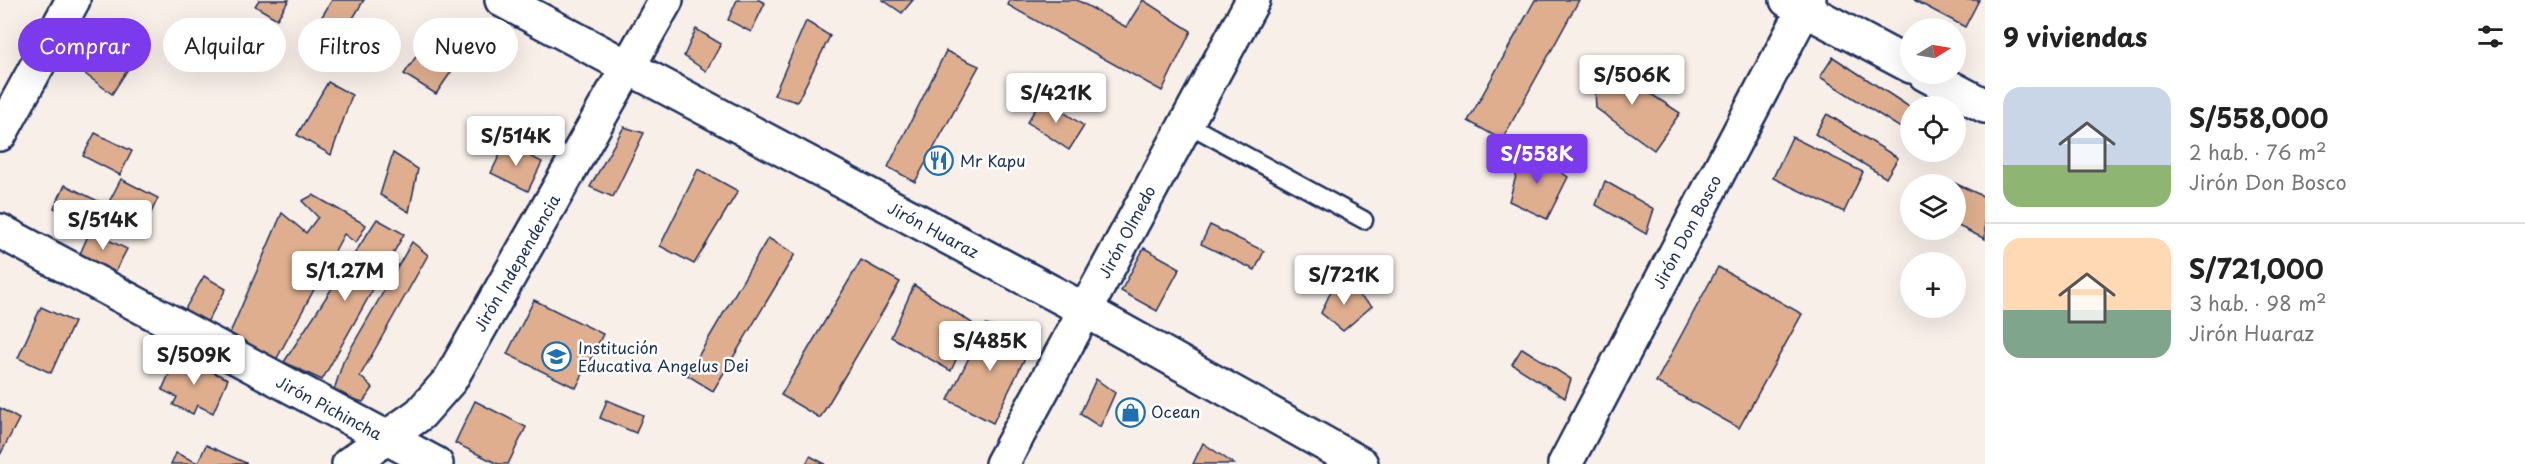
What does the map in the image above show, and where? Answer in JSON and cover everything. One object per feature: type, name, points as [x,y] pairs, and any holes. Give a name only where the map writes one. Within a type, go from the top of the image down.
[{"type":"street","points":[[0,134],[73,0]]},
{"type":"street","name":"Jirón Huaraz","points":[[502,0],[1085,310],[1361,464]]},
{"type":"street","name":"Jirón Independencia","points":[[349,464],[420,414],[450,380],[666,0]]},
{"type":"street","name":"Jirón Olmedo","points":[[1002,464],[1253,0]]},
{"type":"street","points":[[1800,3],[1900,60]]},
{"type":"street","name":"Jirón Don Bosco","points":[[1565,464],[1800,3]]},
{"type":"street","points":[[1944,84],[1985,106]]},
{"type":"street","name":"Jirón Pichincha","points":[[0,231],[436,464]]},
{"type":"lane","points":[[1186,123],[1364,220]]},
{"type":"building","points":[[259,0],[289,0],[278,18],[255,6]]},
{"type":"building","points":[[332,0],[364,0],[353,18],[321,18]]},
{"type":"building","points":[[737,0],[759,0],[765,3],[751,32],[728,20]]},
{"type":"building","points":[[883,0],[913,0],[902,13]]},
{"type":"building","points":[[1010,0],[1077,0],[1126,27],[1143,0],[1191,31],[1162,91],[1008,5]]},
{"type":"building","points":[[1535,0],[1579,0],[1502,140],[1468,121]]},
{"type":"building","points":[[1914,0],[1979,0],[1966,25],[1966,18],[1948,18]]},
{"type":"building","points":[[806,21],[830,36],[797,102],[774,95]]},
{"type":"building","points":[[696,29],[721,44],[706,71],[684,56]]},
{"type":"building","points":[[946,51],[979,66],[915,182],[888,167]]},
{"type":"building","points":[[1593,56],[1680,113],[1654,150],[1596,108]]},
{"type":"building","points":[[1833,57],[1900,101],[1900,128],[1820,77]]},
{"type":"building","points":[[413,61],[413,72],[451,72],[436,94],[404,74]]},
{"type":"building","points":[[82,72],[126,72],[112,94]]},
{"type":"building","points":[[328,82],[352,95],[331,155],[297,135]]},
{"type":"building","points":[[1043,98],[1084,126],[1069,150],[1027,122]]},
{"type":"building","points":[[1827,114],[1898,158],[1886,178],[1815,134]]},
{"type":"building","points":[[624,127],[644,133],[613,197],[590,187]]},
{"type":"building","points":[[95,133],[132,151],[120,175],[83,156]]},
{"type":"building","points":[[1792,137],[1863,172],[1844,212],[1773,178]]},
{"type":"building","points":[[505,144],[542,162],[528,191],[491,173]]},
{"type":"building","points":[[1524,147],[1568,177],[1547,219],[1509,201]]},
{"type":"building","points":[[393,153],[418,169],[409,212],[380,195]]},
{"type":"building","points":[[698,169],[738,191],[694,264],[660,246]]},
{"type":"building","points":[[121,179],[158,198],[147,221],[109,202]]},
{"type":"building","points":[[1605,181],[1654,209],[1646,234],[1596,205]]},
{"type":"building","points":[[65,185],[102,203],[91,227],[54,208]]},
{"type":"building","points":[[1966,188],[1985,197],[1985,239],[1966,230]]},
{"type":"building","points":[[313,195],[366,225],[356,243],[344,234],[276,360],[230,333],[282,213],[306,233],[318,217],[302,201]]},
{"type":"building","points":[[377,219],[404,234],[322,380],[284,362]]},
{"type":"building","points":[[1210,225],[1264,251],[1255,270],[1201,244]]},
{"type":"building","points":[[90,231],[127,249],[115,272],[80,254]]},
{"type":"building","points":[[768,238],[795,254],[713,391],[687,375]]},
{"type":"building","points":[[412,242],[428,255],[360,376],[373,388],[363,402],[333,393],[343,362]]},
{"type":"building","points":[[1144,248],[1180,268],[1157,311],[1121,291]]},
{"type":"building","points":[[861,260],[900,282],[820,418],[781,395]]},
{"type":"building","points":[[1718,267],[1802,314],[1739,428],[1656,382]]},
{"type":"building","points":[[204,276],[226,289],[203,329],[181,316]]},
{"type":"building","points":[[1337,278],[1372,306],[1343,331],[1321,313]]},
{"type":"building","points":[[914,285],[972,323],[951,371],[891,337]]},
{"type":"building","points":[[534,300],[603,334],[576,388],[507,354]]},
{"type":"building","points":[[41,307],[74,322],[51,373],[18,358]]},
{"type":"building","points":[[985,325],[1025,333],[1028,352],[993,423],[948,400]]},
{"type":"building","points":[[1522,348],[1571,379],[1565,398],[1512,364]]},
{"type":"building","points":[[177,356],[228,379],[213,413],[197,405],[193,414],[173,405],[177,397],[162,390]]},
{"type":"building","points":[[1096,379],[1115,393],[1100,427],[1080,414]]},
{"type":"building","points":[[607,400],[643,415],[636,433],[600,418]]},
{"type":"building","points":[[475,401],[526,427],[508,464],[498,464],[455,443]]},
{"type":"building","points":[[0,408],[19,419],[0,455]]},
{"type":"building","points":[[1203,443],[1234,464],[1193,464]]},
{"type":"building","points":[[206,445],[246,464],[171,464],[176,453],[198,463]]},
{"type":"building","points":[[810,456],[825,464],[806,464]]},
{"type":"place","name":"Mr Kapu","points":[[939,161]]},
{"type":"place","name":"Institución Educativa Angelus Dei","points":[[557,357]]},
{"type":"place","name":"Ocean","points":[[1130,412]]}]
